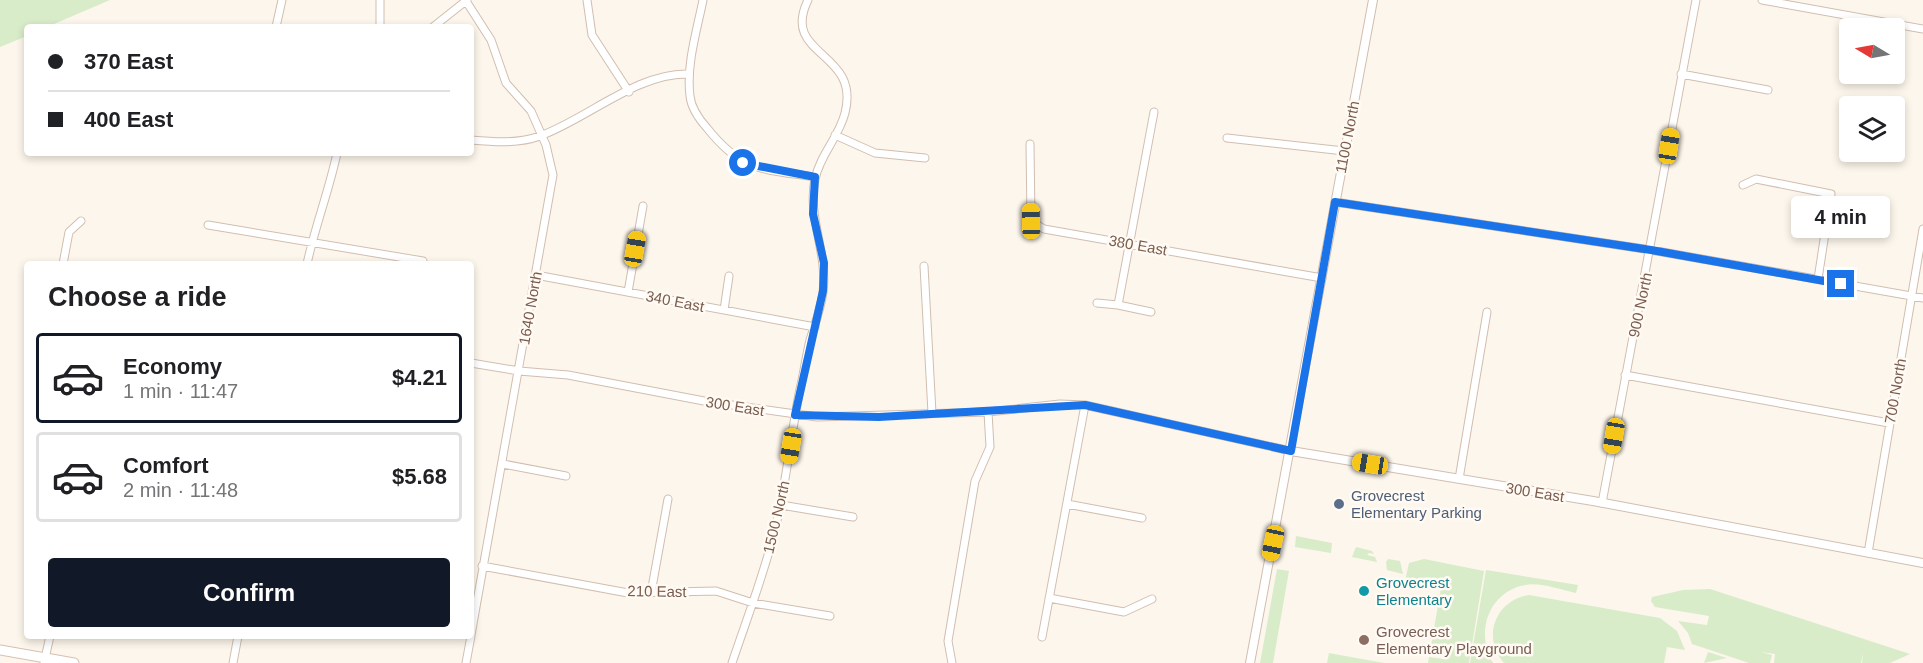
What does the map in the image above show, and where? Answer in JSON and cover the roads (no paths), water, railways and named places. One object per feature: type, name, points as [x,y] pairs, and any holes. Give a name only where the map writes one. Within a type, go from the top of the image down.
[{"type":"main road","points":[[0,650],[44,661],[74,663]]},
{"type":"street","points":[[277,24],[282,0]]},
{"type":"street","points":[[380,0],[380,24]]},
{"type":"street","points":[[587,0],[592,35],[630,92]]},
{"type":"street","points":[[703,0],[689,74],[690,98],[699,119],[728,153],[743,163],[815,177]]},
{"type":"street","name":"1500 North","points":[[732,663],[753,603],[781,505],[795,415],[823,291],[824,263],[813,214],[815,177],[821,160],[845,115],[849,92],[842,72],[812,47],[806,35],[802,21],[808,0]]},
{"type":"street","name":"1100 North","points":[[1250,663],[1373,0]]},
{"type":"street","name":"900 North","points":[[1602,503],[1696,0]]},
{"type":"street","points":[[1762,0],[1923,29]]},
{"type":"street","points":[[437,24],[466,1]]},
{"type":"street","name":"1640 North","points":[[466,1],[491,40],[506,83],[531,111],[553,175],[474,616]]},
{"type":"street","points":[[474,140],[504,142],[541,136],[659,78],[689,74]]},
{"type":"street","points":[[1681,74],[1768,90]]},
{"type":"street","points":[[1118,305],[1154,112]]},
{"type":"street","points":[[835,135],[874,153],[925,158]]},
{"type":"street","points":[[1227,138],[1344,151]]},
{"type":"street","name":"380 East","points":[[1030,144],[1031,221],[1044,229],[1322,278]]},
{"type":"street","points":[[309,261],[312,241],[331,185],[336,156]]},
{"type":"street","points":[[1743,186],[1756,179],[1831,194],[1818,279]]},
{"type":"street","points":[[1335,202],[1651,250],[1923,298]]},
{"type":"street","points":[[628,292],[643,206]]},
{"type":"street","points":[[64,261],[69,232],[81,221]]},
{"type":"street","points":[[208,225],[312,241],[413,261]]},
{"type":"street","name":"700 North","points":[[1868,553],[1923,229]]},
{"type":"street","points":[[924,266],[932,413]]},
{"type":"street","name":"340 East","points":[[536,275],[815,327]]},
{"type":"street","points":[[724,310],[729,276]]},
{"type":"street","points":[[1097,303],[1151,312]]},
{"type":"street","points":[[1459,479],[1487,312]]},
{"type":"street","name":"300 East","points":[[474,364],[519,371],[568,375],[795,415],[834,417],[988,412],[1060,404],[1085,405],[1291,451],[1602,503],[1923,563]]},
{"type":"street","points":[[1625,375],[1889,423]]},
{"type":"street","points":[[1042,637],[1085,405]]},
{"type":"street","points":[[952,663],[948,641],[975,481],[990,447],[988,412]]},
{"type":"street","points":[[503,464],[566,476]]},
{"type":"street","points":[[651,593],[668,499]]},
{"type":"street","points":[[1067,504],[1142,518]]},
{"type":"street","points":[[781,505],[853,517]]},
{"type":"street","name":"210 East","points":[[482,566],[628,593],[716,591],[753,603],[830,616]]},
{"type":"street","points":[[1049,598],[1124,612],[1152,599]]},
{"type":"street","points":[[44,661],[49,639]]},
{"type":"street","points":[[233,663],[237,639]]},
{"type":"street","name":"1640 North","points":[[466,663],[470,639]]},
{"type":"place","name":"Grovecrest Elementary Parking","points":[[1339,504]]},
{"type":"place","name":"Grovecrest Elementary","points":[[1364,591]]},
{"type":"place","name":"Grovecrest Elementary Playground","points":[[1364,640]]}]
